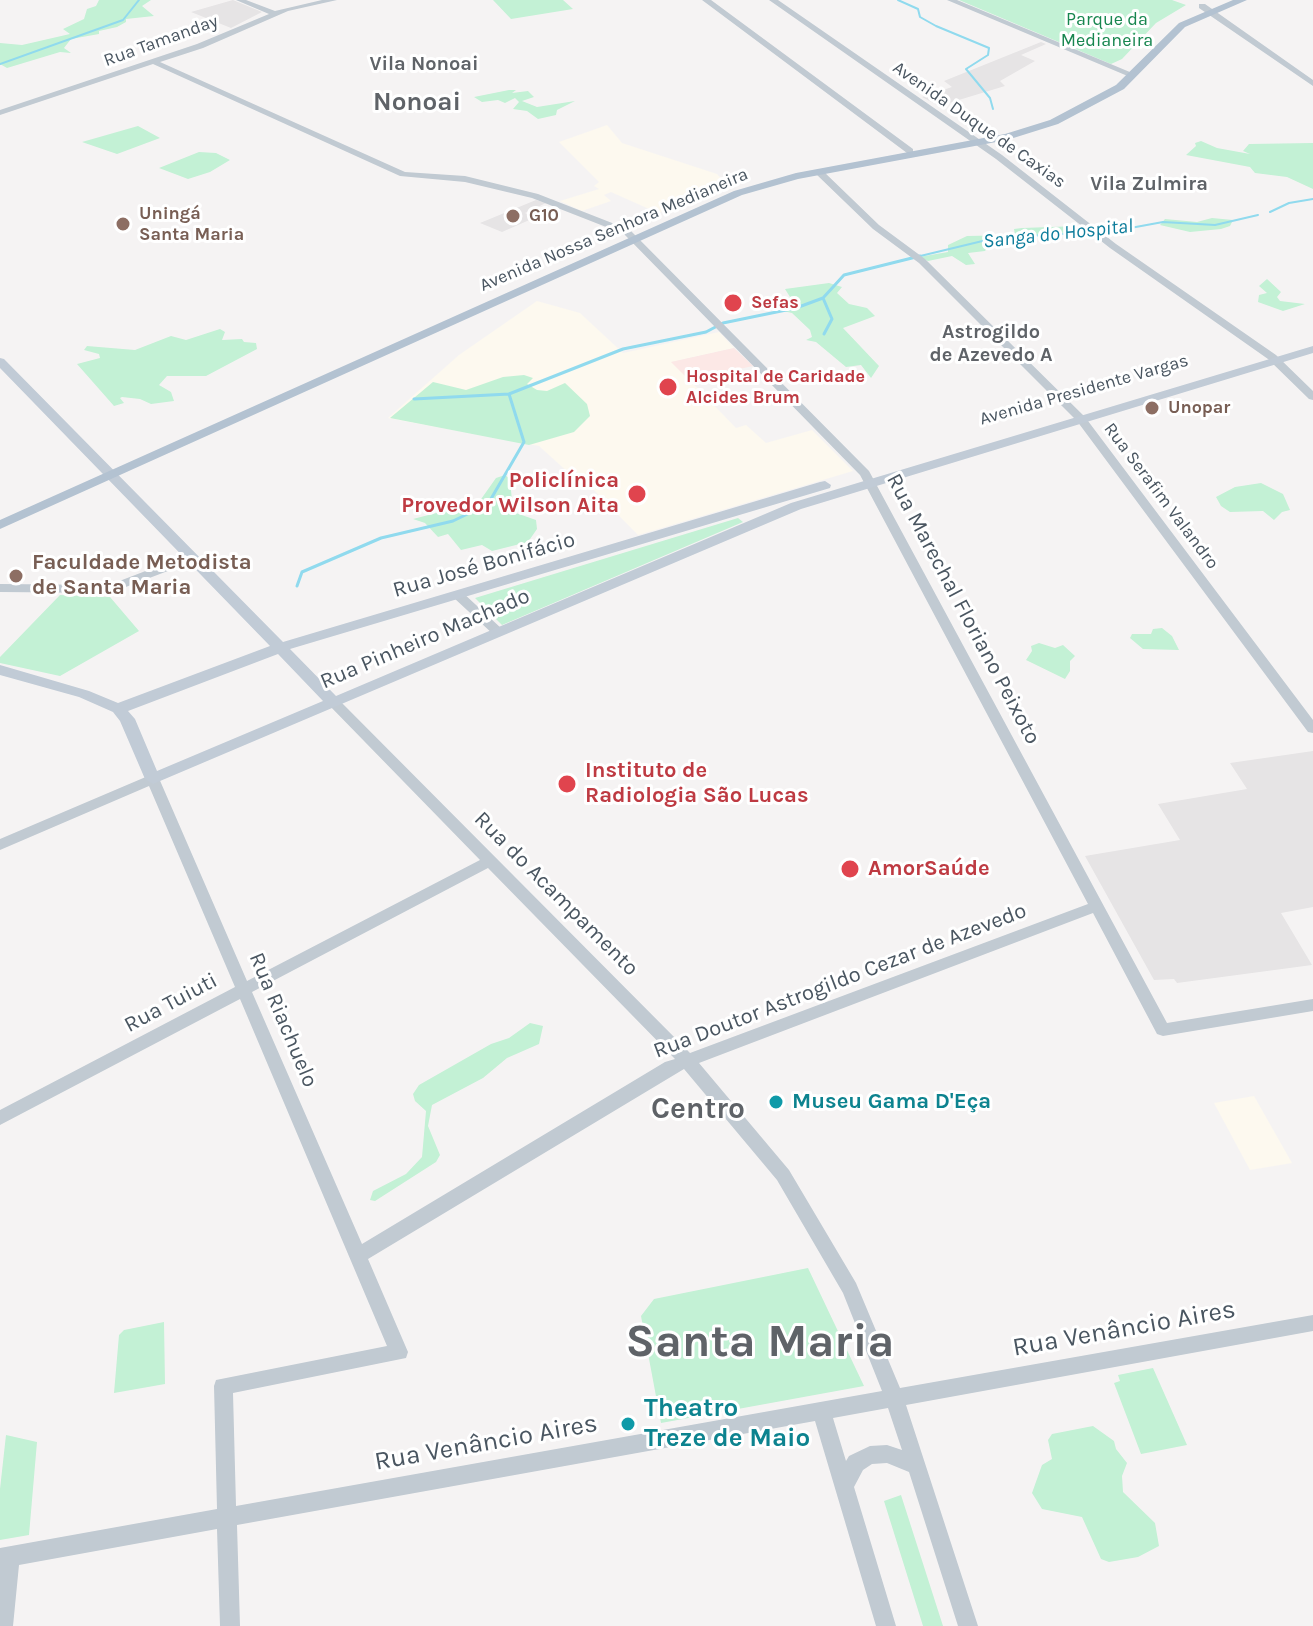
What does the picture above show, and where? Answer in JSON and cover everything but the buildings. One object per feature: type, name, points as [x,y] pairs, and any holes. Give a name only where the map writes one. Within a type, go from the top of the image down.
[{"type":"main road","name":"Avenida Nossa Senhora Medianeira","points":[[823,169],[976,141],[1051,115],[1127,73],[1182,25],[1211,5],[1236,1]]},
{"type":"main road","name":"Avenida Nossa Senhora Medianeira","points":[[0,525],[102,475],[630,235],[738,193],[823,169],[976,141]]},
{"type":"main road","name":"Avenida Presidente Vargas","points":[[868,478],[1272,357],[1313,341]]},
{"type":"main road","name":"Avenida Presidente Vargas","points":[[1272,357],[1313,349]]},
{"type":"main road","points":[[0,361],[102,475]]},
{"type":"main road","points":[[0,374],[102,475]]},
{"type":"main road","name":"Avenida Nossa Senhora Medianeira","points":[[0,517],[102,475]]},
{"type":"main road","name":"Rua do Acampamento","points":[[102,475],[190,558],[333,702]]},
{"type":"main road","name":"Rua José Bonifácio","points":[[118,709],[279,648],[735,513],[868,478]]},
{"type":"main road","name":"Rua Pinheiro Machado","points":[[153,779],[748,525],[868,478]]},
{"type":"main road","points":[[735,513],[746,518],[748,525]]},
{"type":"main road","points":[[0,670],[95,698],[118,709]]},
{"type":"main road","name":"Rua Riachuelo","points":[[118,709],[127,719],[153,779]]},
{"type":"street","points":[[240,0],[274,13]]},
{"type":"street","name":"Rua Tamanday","points":[[0,113],[212,42],[274,13],[333,0]]},
{"type":"street","points":[[706,0],[910,151]]},
{"type":"street","name":"Avenida Duque de Caxias","points":[[773,0],[976,141],[1113,246],[1272,357],[1313,397]]},
{"type":"street","points":[[951,0],[1127,73]]},
{"type":"street","points":[[1211,5],[1313,84]]},
{"type":"street","name":"Rua Marechal Floriano Peixoto","points":[[154,62],[403,174],[465,179],[535,196],[630,235],[868,478],[1163,1030],[1313,1005]]},
{"type":"street","name":"Rua Serafim Valandro","points":[[823,169],[885,234],[922,261],[1077,415],[1313,729]]},
{"type":"street","points":[[0,588],[100,590],[190,558]]},
{"type":"street","points":[[458,595],[498,632]]},
{"type":"street","name":"Rua do Acampamento","points":[[333,702],[687,1061],[783,1175],[850,1289],[895,1399],[968,1626]]},
{"type":"street","name":"Rua Pinheiro Machado","points":[[0,845],[153,779]]},
{"type":"street","name":"Rua Riachuelo","points":[[153,779],[399,1352],[223,1386],[227,1517]]},
{"type":"street","name":"Rua Tuiuti","points":[[0,1118],[489,861]]},
{"type":"street","name":"Rua Doutor Astrogildo Cezar de Azevedo","points":[[358,1256],[671,1067],[1097,906]]},
{"type":"street","name":"Rua Venâncio Aires","points":[[4,1557],[1313,1323]]},
{"type":"street","points":[[822,1412],[886,1626]]},
{"type":"street","points":[[844,1486],[856,1463],[870,1455],[887,1454],[916,1465]]},
{"type":"street","points":[[227,1517],[230,1626]]},
{"type":"street","points":[[3,1626],[4,1557]]},
{"type":"shaded area","points":[[233,0],[262,12],[231,28],[191,12]]},
{"type":"shaded area","points":[[1041,42],[1046,44],[1021,55],[1035,61],[1000,81],[1005,86],[939,106],[922,97],[952,87],[944,81]]},
{"type":"shaded area","points":[[607,125],[622,143],[717,174],[728,186],[658,213],[611,192],[604,195],[611,201],[582,211],[560,201],[599,189],[594,186],[599,182],[559,142]]},
{"type":"shaded area","name":"G10","points":[[536,200],[546,203],[525,213],[534,218],[502,232],[480,223]]},
{"type":"shaded area","points":[[537,301],[580,313],[623,353],[719,332],[734,348],[672,362],[736,428],[746,425],[766,443],[812,430],[853,471],[638,535],[576,472],[570,474],[539,446],[388,418],[459,355]]},
{"type":"shaded area","points":[[734,348],[753,366],[689,380],[671,362]]},
{"type":"shaded area","points":[[1313,751],[1313,907],[1281,913],[1312,965],[1177,983],[1174,979],[1154,980],[1085,856],[1180,840],[1158,804],[1247,789],[1230,763]]},
{"type":"shaded area","points":[[1254,1096],[1292,1163],[1250,1170],[1214,1103]]},
{"type":"green space","points":[[99,0],[151,0],[142,6],[154,16],[126,19],[117,27],[99,31],[99,34],[71,39],[64,48],[71,53],[60,52],[7,68],[0,64],[0,43],[22,45],[70,34],[63,29],[84,19],[87,9],[96,6]]},
{"type":"green space","points":[[493,0],[563,0],[573,9],[511,19]]},
{"type":"green space","name":"Parque da Medianeira","points":[[959,0],[1172,0],[1186,5],[1156,23],[1122,59],[1111,64]]},
{"type":"green space","points":[[516,90],[512,93],[528,91],[534,97],[522,101],[537,107],[575,101],[557,110],[556,115],[538,119],[527,111],[513,109],[519,102],[515,98],[505,103],[498,100],[482,102],[474,97]]},
{"type":"green space","points":[[138,126],[160,138],[117,154],[82,142]]},
{"type":"green space","points":[[1201,141],[1217,148],[1250,154],[1243,151],[1249,144],[1313,143],[1313,189],[1287,177],[1255,173],[1250,167],[1186,155],[1196,146],[1195,143]]},
{"type":"green space","points":[[199,152],[216,153],[230,160],[210,172],[188,179],[159,168]]},
{"type":"green space","points":[[1212,218],[1233,220],[1230,226],[1221,229],[1190,232],[1160,225],[1165,219],[1197,222]]},
{"type":"green space","points":[[1079,226],[1087,234],[1077,237],[1071,234],[1026,237],[988,247],[985,251],[968,253],[975,264],[966,265],[952,256],[928,261],[919,257],[948,252],[948,245],[967,236],[1015,235],[1014,229]]},
{"type":"green space","points":[[1267,279],[1281,292],[1277,297],[1280,301],[1305,304],[1283,311],[1258,302],[1259,295],[1267,293],[1259,286]]},
{"type":"green space","points":[[829,283],[842,287],[837,293],[849,304],[867,308],[875,316],[843,328],[879,366],[871,378],[861,365],[846,367],[816,342],[806,340],[812,337],[810,330],[792,313],[778,310],[779,304],[790,297],[785,289]]},
{"type":"green space","points":[[220,329],[225,332],[222,340],[242,339],[256,343],[257,349],[206,376],[167,376],[159,385],[171,392],[174,401],[151,404],[122,397],[124,403],[114,406],[77,364],[100,358],[99,354],[84,350],[87,346],[135,350],[171,336],[186,340]]},
{"type":"green space","points":[[524,375],[533,378],[527,384],[537,390],[547,391],[565,383],[587,404],[590,416],[574,432],[529,445],[390,418],[433,382],[466,390],[503,377]]},
{"type":"green space","points":[[505,475],[510,479],[513,512],[536,520],[537,529],[528,542],[492,551],[482,545],[461,550],[448,534],[438,537],[425,523],[413,519],[479,502],[496,478]]},
{"type":"green space","points":[[1261,483],[1283,494],[1290,510],[1282,512],[1274,520],[1263,511],[1230,512],[1221,506],[1216,497],[1235,487]]},
{"type":"green space","points":[[738,518],[743,522],[502,625],[475,598]]},
{"type":"green space","points":[[60,595],[110,597],[139,631],[60,676],[0,663],[0,657]]},
{"type":"green space","points":[[1162,628],[1172,636],[1179,650],[1143,649],[1130,638],[1132,634],[1151,634],[1153,629]]},
{"type":"green space","points":[[1039,643],[1055,648],[1063,645],[1075,656],[1070,661],[1070,671],[1065,679],[1026,660],[1032,651],[1031,646]]},
{"type":"green space","points":[[530,1023],[543,1026],[539,1044],[507,1058],[483,1078],[432,1105],[428,1126],[440,1155],[436,1162],[375,1201],[370,1200],[373,1191],[406,1174],[422,1157],[426,1111],[415,1101],[413,1094],[419,1085],[491,1044],[509,1038]]},
{"type":"green space","points":[[808,1268],[864,1386],[661,1423],[641,1316],[654,1299]]},
{"type":"green space","points":[[164,1322],[165,1384],[114,1393],[119,1335],[124,1330]]},
{"type":"green space","points":[[1153,1368],[1187,1445],[1141,1454],[1114,1383],[1120,1381],[1118,1375]]},
{"type":"green space","points":[[1093,1426],[1114,1441],[1127,1463],[1122,1476],[1123,1492],[1155,1523],[1159,1546],[1138,1557],[1109,1562],[1101,1559],[1082,1517],[1042,1509],[1032,1493],[1042,1465],[1052,1459],[1048,1440],[1052,1434]]},
{"type":"green space","points":[[6,1435],[37,1442],[29,1535],[0,1540],[0,1489]]},
{"type":"green space","points":[[901,1495],[943,1626],[923,1626],[884,1501]]},
{"type":"waterway","points":[[0,64],[123,20],[139,0]]},
{"type":"waterway","points":[[898,0],[918,9],[920,17],[936,26],[989,48],[988,55],[966,69],[990,98],[993,109]]},
{"type":"waterway","name":"Sanga do Hospital","points":[[1270,212],[1289,203],[1313,199]]},
{"type":"waterway","name":"Sanga do Hospital","points":[[912,258],[995,238],[1114,231],[1163,222],[1215,225],[1258,215]]},
{"type":"waterway","name":"Sanga do Hospital","points":[[912,258],[920,256]]},
{"type":"waterway","name":"Sanga do Hospital","points":[[823,298],[844,275],[912,258]]},
{"type":"waterway","name":"Sanga do Hospital","points":[[509,394],[623,349],[706,332],[723,323],[796,308],[823,298]]},
{"type":"waterway","name":"Sanga do Hospital","points":[[823,298],[832,319],[824,334]]},
{"type":"waterway","name":"Sanga do Hospital","points":[[297,586],[302,572],[381,538],[453,521],[488,504],[524,442],[509,394]]},
{"type":"waterway","name":"Sanga do Hospital","points":[[414,399],[509,394]]},
{"type":"place","name":"G10","points":[[513,216]]},
{"type":"place","name":"Uningá Santa Maria","points":[[123,224]]},
{"type":"place","name":"Sefas","points":[[733,303]]},
{"type":"place","name":"Hospital de Caridade Alcides Brum","points":[[668,387]]},
{"type":"place","name":"Unopar","points":[[1152,408]]},
{"type":"place","name":"Policlínica Provedor Wilson Aita","points":[[637,494]]},
{"type":"place","name":"Faculdade Metodista de Santa Maria","points":[[16,576]]},
{"type":"place","name":"Instituto de Radiologia São Lucas","points":[[567,784]]},
{"type":"place","name":"AmorSaúde","points":[[850,869]]},
{"type":"place","name":"Museu Gama D'Eça","points":[[776,1102]]},
{"type":"place","name":"Theatro Treze de Maio","points":[[628,1424]]},
{"type":"district","name":"Vila Nonoai","points":[[424,64]]},
{"type":"district","name":"Nonoai","points":[[417,103]]},
{"type":"district","name":"Vila Zulmira","points":[[1149,184]]},
{"type":"district","name":"Astrogildo de Azevedo A","points":[[991,344]]},
{"type":"district","name":"Centro","points":[[698,1109]]},
{"type":"district","name":"Santa Maria","points":[[760,1343]]}]
